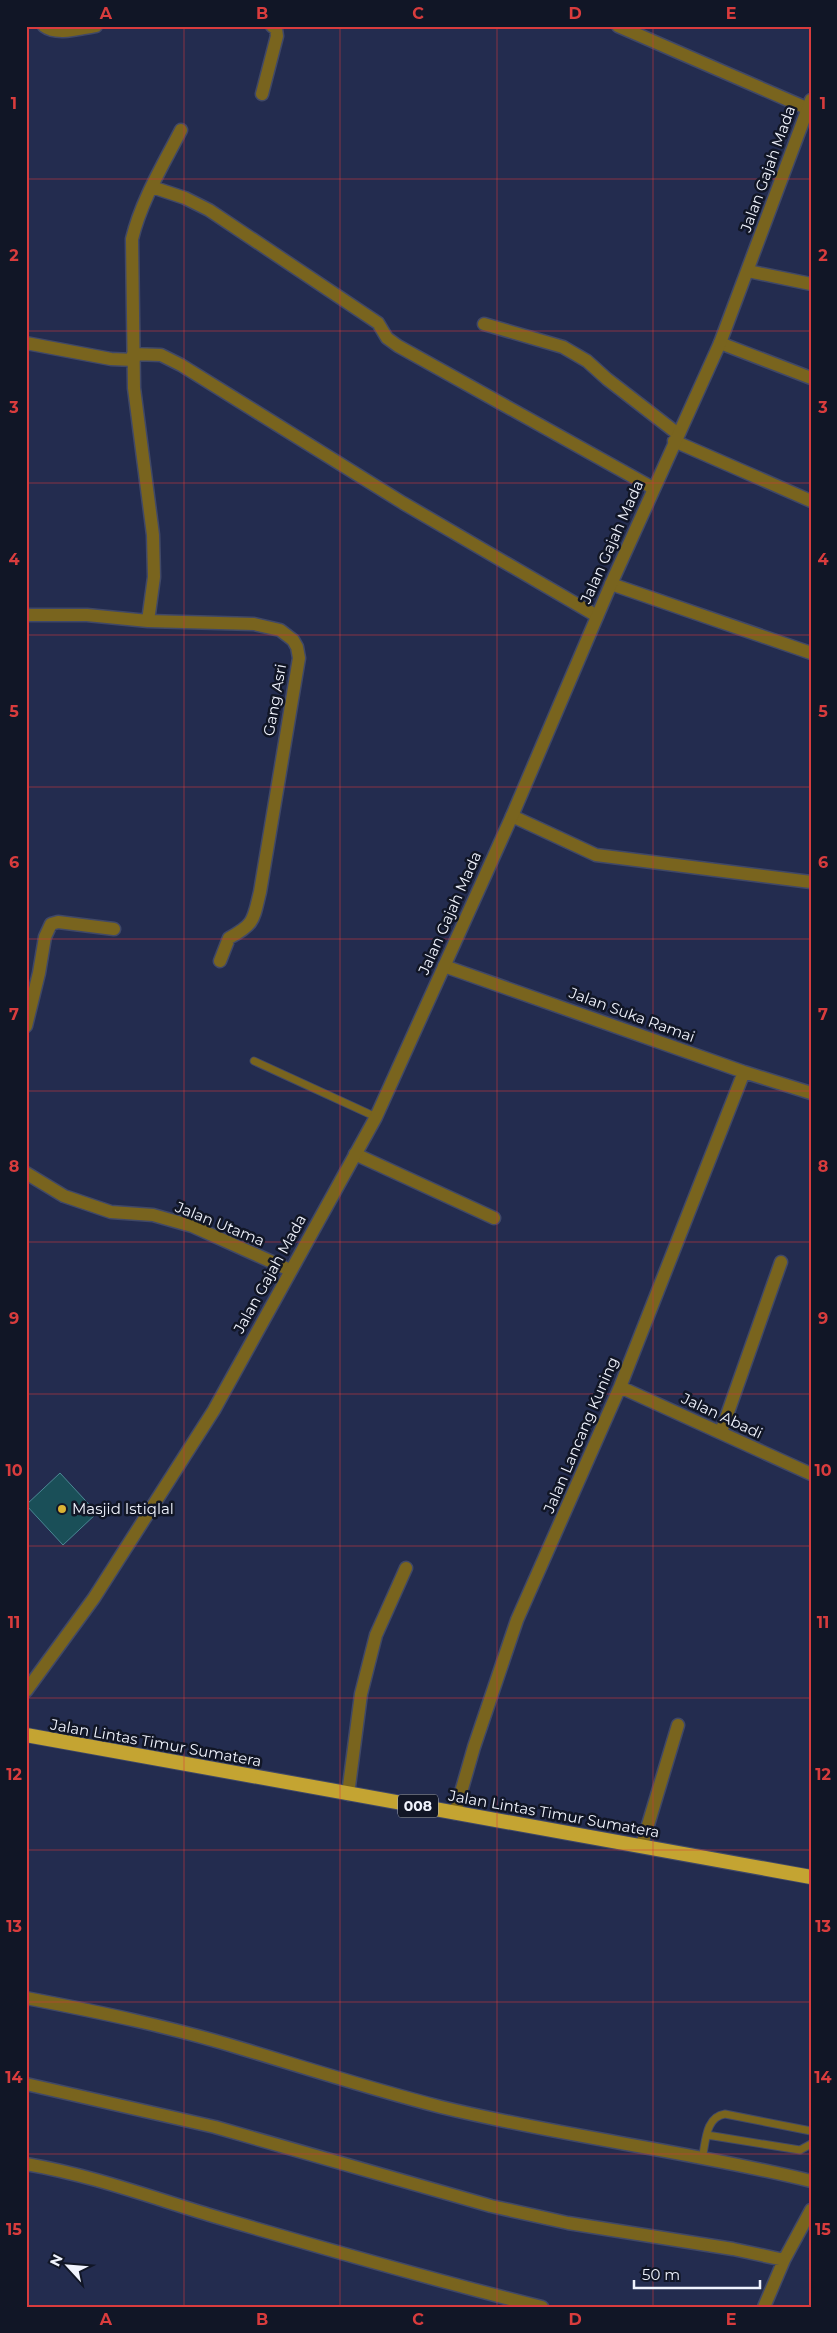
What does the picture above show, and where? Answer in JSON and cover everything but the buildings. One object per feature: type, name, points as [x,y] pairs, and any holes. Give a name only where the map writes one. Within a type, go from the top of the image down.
[{"type":"highway","name":"Jalan Lintas Timur Sumatera","points":[[26,1735],[811,1877]]},
{"type":"street","points":[[44,26],[47,29],[65,30],[96,26]]},
{"type":"street","points":[[262,94],[277,36],[276,29],[272,26]]},
{"type":"street","points":[[618,26],[809,106]]},
{"type":"street","name":"Jalan Gajah Mada","points":[[26,1691],[100,1590],[214,1410],[376,1117],[512,816],[610,584],[720,343],[809,106]]},
{"type":"street","points":[[148,621],[154,577],[153,535],[134,388],[132,239],[136,222],[181,130]]},
{"type":"street","points":[[152,187],[185,198],[209,210],[378,323],[387,338],[398,346],[653,488]]},
{"type":"street","points":[[748,271],[811,284]]},
{"type":"street","points":[[484,324],[563,347],[587,361],[676,438],[811,501]]},
{"type":"street","points":[[26,343],[111,359],[161,355],[403,503],[597,616]]},
{"type":"street","points":[[720,343],[811,378]]},
{"type":"street","points":[[610,584],[811,652]]},
{"type":"street","name":"Gang Asri","points":[[26,616],[87,616],[148,621],[254,624],[280,630],[293,640],[297,647],[299,658],[260,892],[252,922],[245,929],[229,938],[223,948],[220,961]]},
{"type":"street","points":[[512,816],[596,855],[811,882]]},
{"type":"street","points":[[26,1026],[39,973],[45,937],[51,924],[58,922],[114,929]]},
{"type":"street","name":"Jalan Suka Ramai","points":[[444,966],[744,1072],[811,1092]]},
{"type":"street","name":"Jalan Lancang Kuning","points":[[455,1813],[474,1747],[517,1620],[620,1387],[744,1072]]},
{"type":"street","points":[[355,1154],[494,1218]]},
{"type":"street","name":"Jalan Utama","points":[[26,1173],[64,1196],[111,1212],[153,1215],[192,1226],[290,1270]]},
{"type":"street","points":[[721,1432],[781,1262]]},
{"type":"street","name":"Jalan Abadi","points":[[620,1387],[811,1474]]},
{"type":"street","points":[[348,1794],[361,1694],[376,1634],[406,1568]]},
{"type":"street","points":[[642,1845],[678,1724]]},
{"type":"street","points":[[26,1998],[164,2027],[243,2049],[321,2074],[441,2107],[811,2181]]},
{"type":"street","points":[[26,2084],[179,2118],[492,2206],[568,2223],[733,2249],[784,2260]]},
{"type":"street","points":[[26,2164],[104,2180],[220,2218],[542,2307]]},
{"type":"street","points":[[764,2307],[784,2260],[811,2210]]},
{"type":"lane","points":[[254,1061],[376,1117]]},
{"type":"lane","points":[[702,2159],[710,2122],[717,2115],[725,2114],[811,2131]]},
{"type":"lane","points":[[708,2134],[800,2150],[811,2144]]},
{"type":"place","name":"Masjid Istiqlal","points":[[62,1509]]}]
